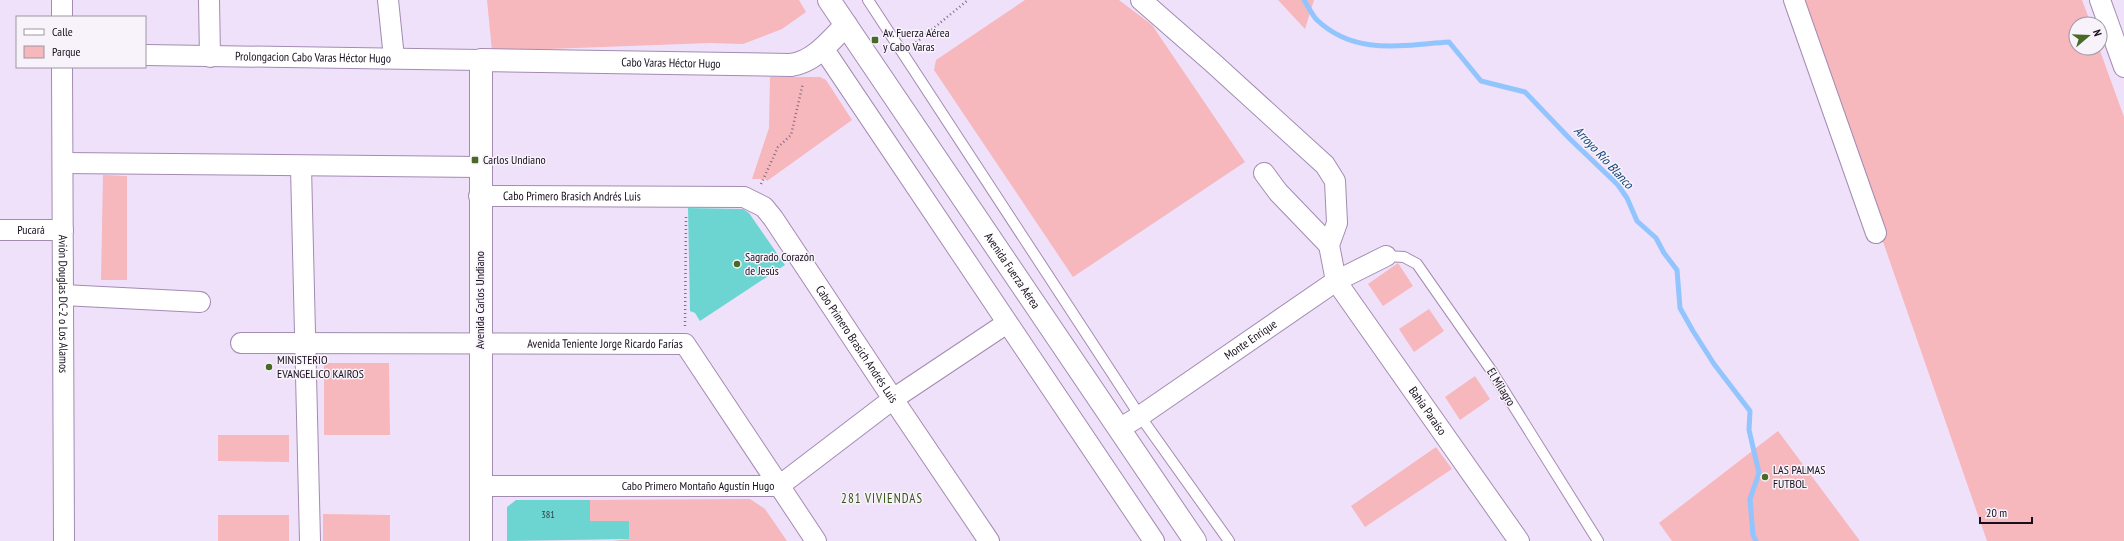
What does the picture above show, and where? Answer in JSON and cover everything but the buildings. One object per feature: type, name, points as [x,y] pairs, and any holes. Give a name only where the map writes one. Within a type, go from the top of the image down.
[{"type":"street","points":[[62,0],[62,16]]},
{"type":"street","points":[[209,0],[210,57]]},
{"type":"street","points":[[388,0],[394,58]]},
{"type":"street","name":"Avenida Fuerza Aérea","points":[[829,0],[1195,541]]},
{"type":"street","points":[[1141,0],[1212,62],[1324,165],[1335,181],[1337,201],[1338,223],[1329,244]]},
{"type":"street","points":[[1794,0],[1876,233]]},
{"type":"street","points":[[2100,0],[2124,67]]},
{"type":"street","name":"Cabo Varas Héctor Hugo","points":[[481,60],[779,65],[796,64],[806,61],[823,48],[846,25]]},
{"type":"street","points":[[823,48],[1154,541]]},
{"type":"street","name":"Prolongacion Cabo Varas Héctor Hugo","points":[[146,55],[481,60]]},
{"type":"street","name":"Avenida Carlos Undiano","points":[[481,60],[479,196],[481,541]]},
{"type":"street","name":"Avión Douglas DC-2 o Los Alamos","points":[[62,68],[64,541]]},
{"type":"street","points":[[62,163],[480,168]]},
{"type":"street","points":[[301,167],[307,342],[310,541]]},
{"type":"street","points":[[1264,173],[1278,192],[1329,244],[1336,281]]},
{"type":"street","name":"Cabo Primero Brasich Andrés Luis","points":[[479,196],[744,196],[764,207],[773,218],[892,399],[989,541]]},
{"type":"street","name":"Pucará","points":[[0,230],[63,230]]},
{"type":"street","name":"Monte Enrique","points":[[1119,429],[1336,281],[1386,256]]},
{"type":"street","name":"Bahía Paraíso","points":[[1336,281],[1519,541]]},
{"type":"street","points":[[63,296],[200,302]]},
{"type":"street","name":"Cabo Primero Montaño Agustín Hugo","points":[[480,486],[779,486],[892,399],[1007,323]]},
{"type":"street","name":"Avenida Teniente Jorge Ricardo Farías","points":[[241,342],[686,344],[816,541]]},
{"type":"lane","points":[[868,0],[1140,416],[1229,541]]},
{"type":"lane","name":"El Milagro","points":[[1386,256],[1404,257],[1417,264],[1491,370],[1598,541]]},
{"type":"path","points":[[904,53],[968,0]]},
{"type":"path","points":[[753,201],[778,146],[791,135],[804,77],[806,61]]},
{"type":"path","points":[[686,196],[686,344]]},
{"type":"green space","points":[[487,0],[799,0],[806,12],[782,29],[743,44],[710,43],[492,51]]},
{"type":"green space","points":[[1025,0],[1119,0],[1152,25],[1245,162],[1073,277],[934,70],[936,60]]},
{"type":"green space","points":[[1278,0],[1314,0],[1305,29]]},
{"type":"green space","points":[[1799,0],[2082,0],[2088,16],[2068,16],[2068,56],[2102,56],[2124,117],[2124,541],[1987,541]]},
{"type":"green space","points":[[770,77],[820,77],[826,80],[852,120],[767,181],[765,179],[752,179],[769,128]]},
{"type":"green space","points":[[103,175],[127,176],[127,280],[101,280]]},
{"type":"green space","points":[[1398,263],[1413,286],[1383,306],[1368,284]]},
{"type":"green space","points":[[1429,309],[1444,331],[1414,352],[1399,329]]},
{"type":"green space","points":[[324,363],[389,363],[390,435],[324,435]]},
{"type":"green space","points":[[1475,376],[1490,399],[1460,420],[1445,397]]},
{"type":"green space","name":"LAS PALMAS FUTBOL","points":[[1778,431],[1860,541],[1672,541],[1659,523]]},
{"type":"green space","points":[[218,435],[289,435],[289,462],[218,461]]},
{"type":"green space","points":[[1436,447],[1452,469],[1365,527],[1351,506]]},
{"type":"green space","points":[[750,499],[765,509],[787,541],[612,541],[629,539],[629,521],[590,521],[590,500]]},
{"type":"green space","points":[[323,514],[390,515],[390,541],[323,541]]},
{"type":"green space","points":[[218,515],[289,515],[289,541],[218,541]]},
{"type":"waterway","name":"Arroyo Río Blanco","points":[[1304,0],[1317,20],[1332,31],[1347,39],[1363,44],[1397,46],[1449,42],[1481,81],[1525,92],[1570,139],[1618,185],[1627,198],[1637,221],[1656,238],[1664,253],[1677,270],[1680,308],[1693,331],[1714,364],[1750,411],[1749,430],[1759,473],[1750,499],[1753,535],[1756,541]]},
{"type":"place","name":"Av. Fuerza Aérea y Cabo Varas","points":[[875,40]]},
{"type":"place","name":"Carlos Undiano","points":[[475,160]]},
{"type":"place","name":"Sagrado Corazón de Jesús","points":[[737,264]]},
{"type":"place","name":"MINISTERIO EVANGELICO KAIROS","points":[[269,367]]},
{"type":"place","name":"LAS PALMAS FUTBOL","points":[[1765,477]]},
{"type":"district","name":"281 VIVIENDAS","points":[[882,498]]}]
